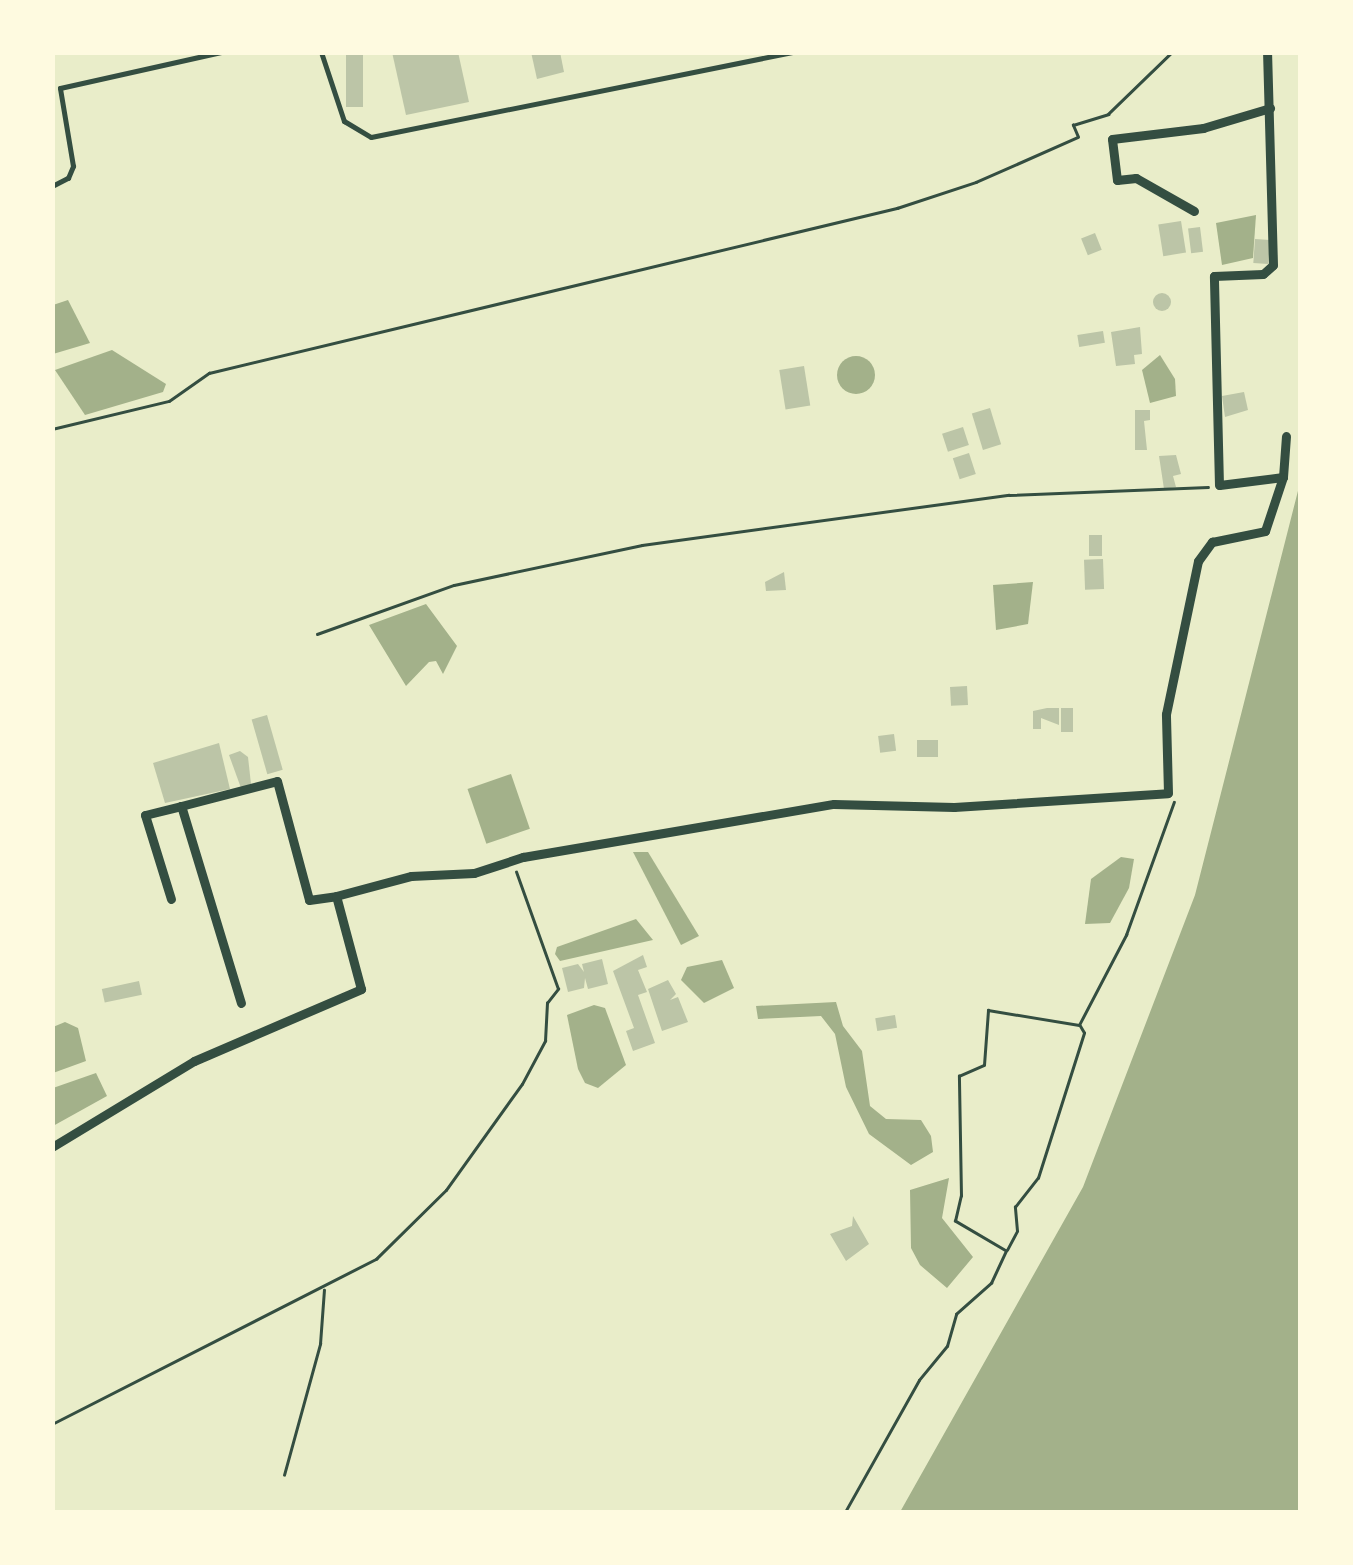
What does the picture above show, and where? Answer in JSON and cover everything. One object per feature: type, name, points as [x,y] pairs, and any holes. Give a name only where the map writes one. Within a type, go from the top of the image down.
[{"type":"street","points":[[1267,52],[1273,264],[1263,274],[1214,276],[1220,486],[1284,477]]},
{"type":"street","points":[[1194,211],[1136,178],[1117,180],[1112,138],[1203,128],[1270,108]]},
{"type":"street","points":[[171,899],[145,815],[278,782],[310,900],[834,804],[954,807],[1168,793],[1166,714],[1198,562],[1212,542],[1265,531],[1284,477],[1286,436]]},
{"type":"street","points":[[181,806],[242,1003]]},
{"type":"street","points":[[52,1147],[194,1061],[362,988],[336,896]]},
{"type":"lane","points":[[52,186],[68,178],[73,166],[60,88],[222,52]]},
{"type":"lane","points":[[321,52],[344,121],[371,136],[794,52]]},
{"type":"path","points":[[52,429],[168,401],[209,374],[897,208],[976,182],[1078,137],[1073,125],[1108,114],[1172,52]]},
{"type":"path","points":[[317,634],[454,585],[642,546],[990,497],[1220,486]]},
{"type":"path","points":[[1079,1025],[1126,935],[1175,803],[1168,793]]},
{"type":"path","points":[[52,1424],[376,1259],[416,1223],[482,1145],[545,1041],[548,1003],[558,989],[512,861]]},
{"type":"path","points":[[1006,1251],[955,1221],[961,1196],[959,1076],[984,1065],[988,1010],[1079,1025]]},
{"type":"path","points":[[845,1512],[919,1380],[947,1346],[956,1314],[990,1283],[1017,1230],[1015,1207],[1038,1178],[1084,1034],[1079,1025]]},
{"type":"path","points":[[284,1475],[320,1344],[324,1288]]},
{"type":"shaded area","points":[[1256,215],[1253,258],[1222,265],[1216,223]]},
{"type":"shaded area","points":[[68,300],[90,343],[53,354],[53,305]]},
{"type":"shaded area","points":[[112,350],[166,384],[163,392],[85,415],[55,370]]},
{"type":"shaded area","points":[[1160,355],[1175,379],[1176,396],[1150,403],[1142,370]]},
{"type":"shaded area","points":[[856,356],[869,362],[875,375],[869,388],[856,394],[843,388],[837,375],[843,362]]},
{"type":"shaded area","points":[[1300,483],[1300,1512],[900,1512],[1083,1187],[1195,895]]},
{"type":"shaded area","points":[[1033,582],[1028,624],[996,630],[993,585]]},
{"type":"shaded area","points":[[426,604],[457,646],[443,674],[436,661],[429,662],[406,686],[369,625]]},
{"type":"shaded area","points":[[511,774],[530,829],[486,844],[468,789]]},
{"type":"shaded area","points":[[633,852],[648,852],[699,936],[681,945]]},
{"type":"shaded area","points":[[1121,857],[1134,859],[1129,888],[1110,923],[1085,924],[1091,879]]},
{"type":"shaded area","points":[[636,919],[653,940],[560,961],[555,954],[557,947]]},
{"type":"shaded area","points":[[722,960],[734,988],[704,1003],[681,980],[687,967]]},
{"type":"shaded area","points":[[836,1002],[843,1026],[862,1051],[870,1106],[886,1119],[921,1120],[931,1136],[933,1152],[911,1165],[869,1134],[846,1087],[835,1034],[821,1016],[758,1019],[756,1006]]},
{"type":"shaded area","points":[[594,1005],[605,1008],[626,1065],[598,1088],[585,1083],[578,1069],[567,1015]]},
{"type":"shaded area","points":[[65,1022],[78,1028],[86,1061],[53,1073],[53,1027]]},
{"type":"shaded area","points":[[96,1073],[107,1096],[53,1126],[53,1088]]},
{"type":"shaded area","points":[[949,1178],[942,1218],[973,1257],[947,1288],[920,1265],[911,1248],[910,1190]]},
{"type":"building","points":[[346,52],[363,52],[363,107],[346,107]]},
{"type":"building","points":[[392,52],[458,52],[469,102],[406,115]]},
{"type":"building","points":[[531,52],[560,52],[564,72],[537,79]]},
{"type":"building","points":[[1181,221],[1186,253],[1163,256],[1158,225]]},
{"type":"building","points":[[1200,227],[1203,252],[1191,253],[1188,228]]},
{"type":"building","points":[[1095,233],[1102,250],[1088,255],[1081,239]]},
{"type":"building","points":[[1255,239],[1270,240],[1268,264],[1253,263]]},
{"type":"building","points":[[1162,293],[1171,302],[1162,311],[1153,302]]},
{"type":"building","points":[[1140,327],[1142,354],[1134,355],[1135,364],[1116,366],[1111,332]]},
{"type":"building","points":[[1103,331],[1105,343],[1079,347],[1077,335]]},
{"type":"building","points":[[804,366],[810,406],[786,409],[779,370]]},
{"type":"building","points":[[1244,392],[1248,410],[1225,417],[1222,396]]},
{"type":"building","points":[[990,408],[1001,444],[983,450],[972,414]]},
{"type":"building","points":[[1135,410],[1150,410],[1150,420],[1144,421],[1147,450],[1135,450]]},
{"type":"building","points":[[963,427],[969,445],[948,452],[942,434]]},
{"type":"building","points":[[969,453],[976,474],[960,479],[953,458]]},
{"type":"building","points":[[1176,455],[1181,474],[1173,476],[1176,487],[1164,489],[1159,456]]},
{"type":"building","points":[[1089,535],[1102,535],[1102,556],[1089,556]]},
{"type":"building","points":[[1103,559],[1104,589],[1085,590],[1084,560]]},
{"type":"building","points":[[784,572],[786,590],[766,591],[765,582]]},
{"type":"building","points":[[967,686],[968,705],[951,706],[950,687]]},
{"type":"building","points":[[1059,708],[1059,725],[1041,718],[1041,729],[1033,729],[1033,711]]},
{"type":"building","points":[[1061,708],[1073,708],[1073,732],[1061,732]]},
{"type":"building","points":[[267,715],[283,770],[267,774],[252,719]]},
{"type":"building","points":[[894,734],[896,751],[880,753],[878,736]]},
{"type":"building","points":[[917,740],[938,740],[938,757],[917,757]]},
{"type":"building","points":[[219,743],[230,789],[165,803],[153,763]]},
{"type":"building","points":[[240,751],[248,757],[251,784],[241,788],[229,755]]},
{"type":"building","points":[[643,955],[647,967],[638,970],[647,992],[638,995],[655,1043],[633,1051],[626,1031],[634,1028],[613,971]]},
{"type":"building","points":[[602,959],[608,984],[588,989],[585,978],[584,988],[568,992],[562,968],[578,964],[584,972],[582,964]]},
{"type":"building","points":[[668,980],[676,994],[670,1000],[678,997],[688,1022],[662,1031],[648,989]]},
{"type":"building","points":[[139,981],[142,995],[105,1003],[102,989]]},
{"type":"building","points":[[895,1015],[897,1028],[877,1031],[875,1018]]},
{"type":"building","points":[[853,1216],[869,1244],[846,1261],[830,1234],[852,1226]]}]
